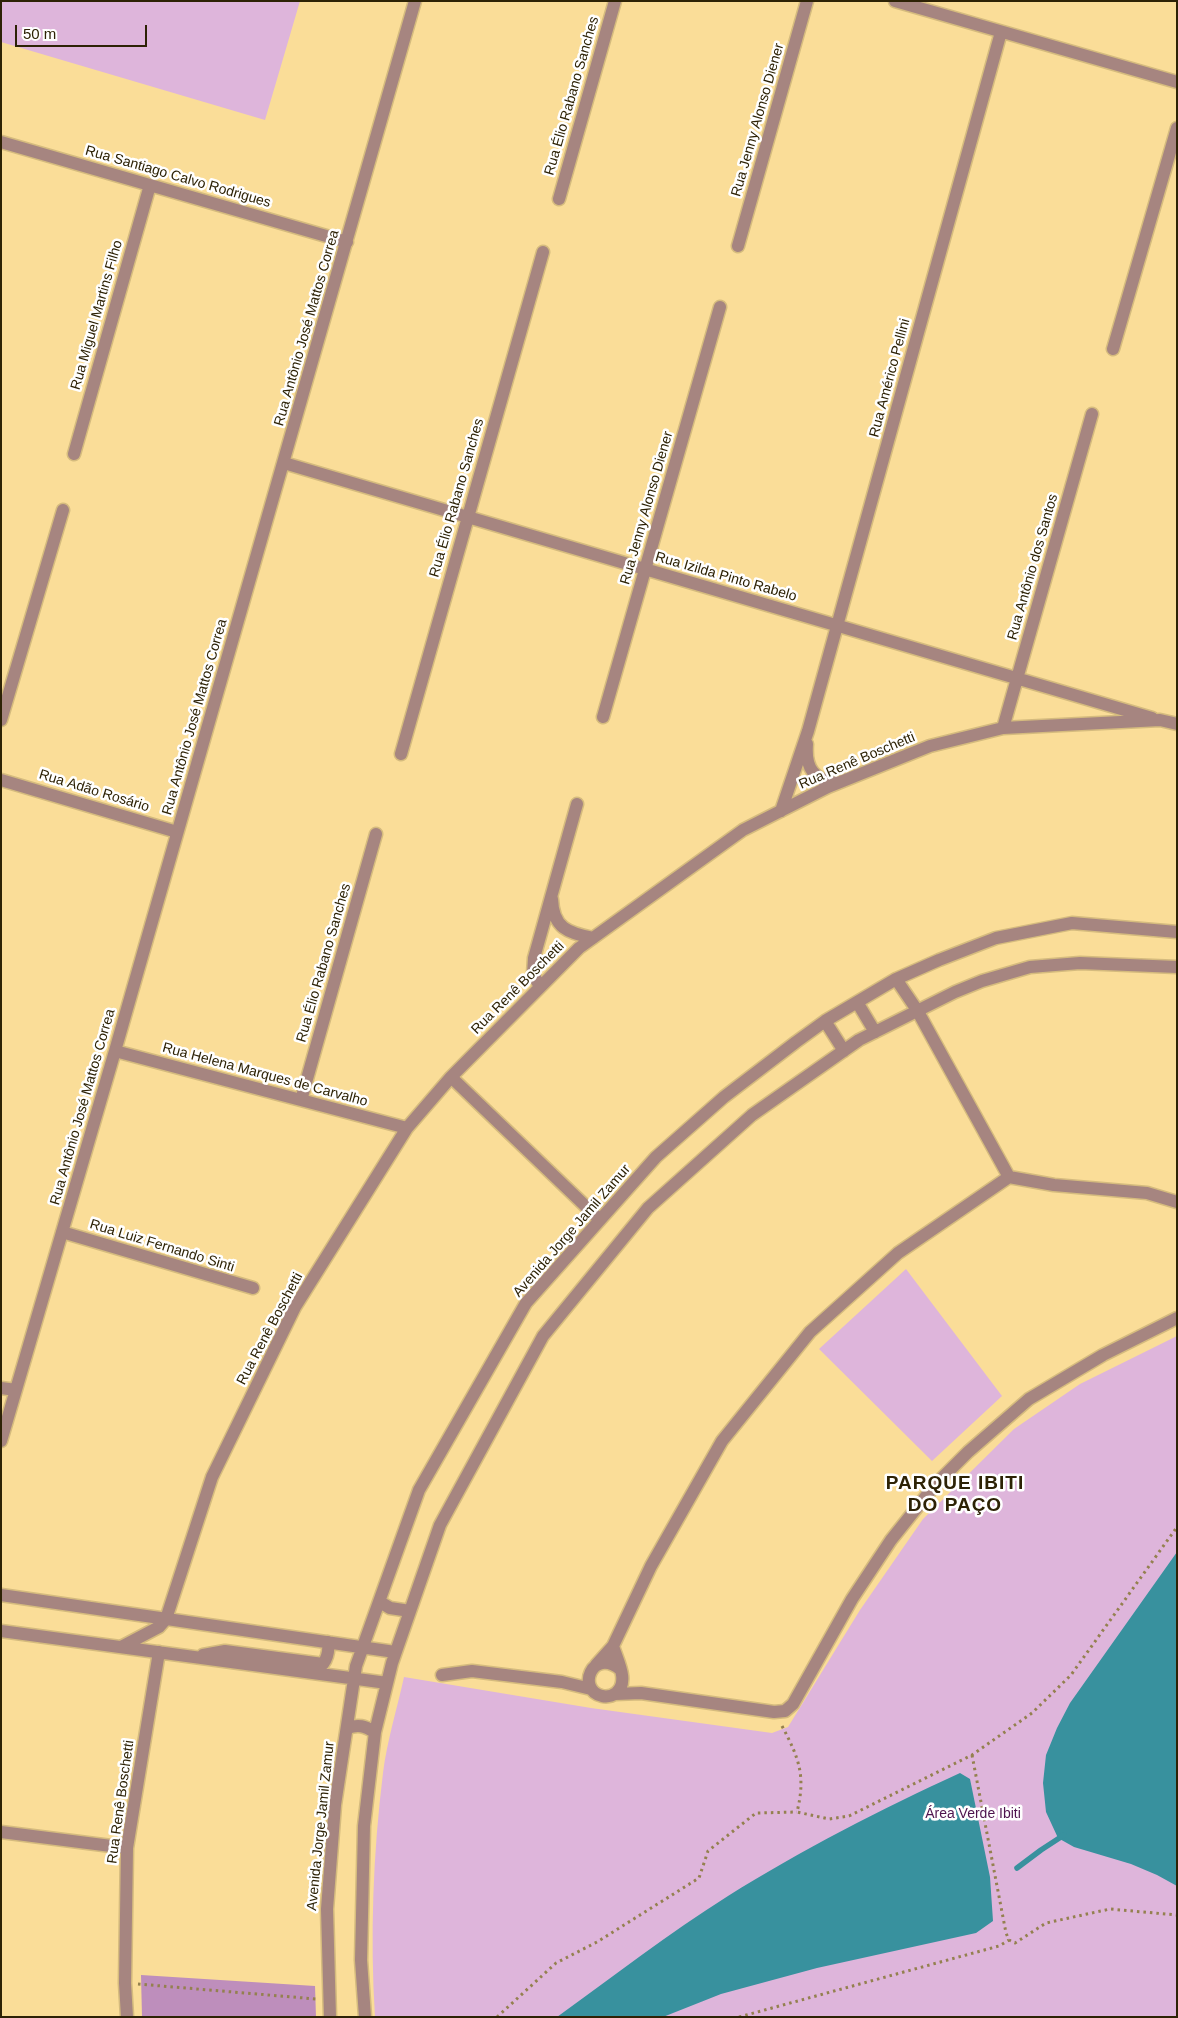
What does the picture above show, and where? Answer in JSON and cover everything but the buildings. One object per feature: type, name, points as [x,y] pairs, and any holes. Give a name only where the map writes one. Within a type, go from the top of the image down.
[{"type":"street","name":"Rua Antônio José Mattos Correa","points":[[1,1441],[115,1051],[415,1]]},
{"type":"street","name":"Rua Élio Rabano Sanches","points":[[559,199],[615,1]]},
{"type":"street","name":"Rua Jenny Alonso Diener","points":[[738,246],[807,1]]},
{"type":"street","points":[[895,1],[1177,82]]},
{"type":"street","name":"Rua Américo Pellini","points":[[780,811],[808,731],[1001,32]]},
{"type":"street","points":[[1113,349],[1177,128]]},
{"type":"street","name":"Rua Santiago Calvo Rodrigues","points":[[1,142],[347,242]]},
{"type":"street","name":"Rua Miguel Martins Filho","points":[[74,454],[150,185]]},
{"type":"street","name":"Rua Élio Rabano Sanches","points":[[401,754],[544,252]]},
{"type":"street","name":"Rua Jenny Alonso Diener","points":[[603,717],[720,307]]},
{"type":"street","name":"Rua Antônio dos Santos","points":[[1003,728],[1092,414]]},
{"type":"street","name":"Rua Izilda Pinto Rabelo","points":[[284,463],[1160,720]]},
{"type":"street","points":[[1,720],[62,510]]},
{"type":"street","name":"Rua Renê Boschetti","points":[[166,1619],[212,1476],[291,1316],[407,1128],[450,1077],[579,948],[743,830],[838,783],[930,746],[1003,728],[1160,720],[1177,724]]},
{"type":"street","name":"Rua Américo Pellini","points":[[808,731],[806,756],[811,770],[824,782],[838,783]]},
{"type":"street","name":"Rua Adão Rosário","points":[[1,780],[177,832]]},
{"type":"street","points":[[540,987],[533,974],[534,958],[577,804]]},
{"type":"street","name":"Rua Élio Rabano Sanches","points":[[302,1100],[376,834]]},
{"type":"street","points":[[552,892],[553,913],[564,929],[593,938]]},
{"type":"street","name":"Avenida Jorge Jamil Zamur","points":[[330,2017],[326,1909],[335,1805],[354,1679],[363,1647],[419,1490],[526,1304],[656,1157],[724,1097],[825,1021],[896,979],[996,938],[1072,923],[1177,932]]},
{"type":"street","points":[[365,2017],[361,1960],[364,1826],[375,1732],[395,1652],[440,1525],[543,1336],[648,1208],[752,1115],[844,1051],[875,1032],[982,981],[1030,967],[1080,963],[1177,967]]},
{"type":"street","points":[[896,979],[918,1010],[1009,1177]]},
{"type":"street","points":[[856,1002],[875,1032]]},
{"type":"street","points":[[825,1021],[844,1051]]},
{"type":"street","name":"Rua Helena Marques de Carvalho","points":[[115,1051],[407,1128]]},
{"type":"street","points":[[450,1077],[600,1220]]},
{"type":"street","points":[[1177,1202],[1147,1193],[1054,1185],[1009,1177],[898,1253],[810,1332],[722,1441],[651,1566],[613,1646],[593,1669],[588,1680],[591,1689],[597,1695],[606,1697],[615,1694],[641,1693],[774,1712],[784,1711],[793,1704],[852,1599],[891,1540],[935,1485],[968,1452],[1029,1399],[1103,1355],[1177,1318]]},
{"type":"street","name":"Rua Luiz Fernando Sinti","points":[[62,1232],[253,1288]]},
{"type":"street","points":[[1,1388],[16,1390]]},
{"type":"street","points":[[1,1595],[395,1652]]},
{"type":"street","points":[[380,1602],[390,1608],[410,1611]]},
{"type":"street","points":[[121,1647],[159,1627],[166,1619]]},
{"type":"street","points":[[1,1631],[388,1683]]},
{"type":"street","points":[[190,1657],[225,1651],[323,1664],[329,1650],[328,1642]]},
{"type":"street","points":[[613,1646],[622,1673],[622,1687],[615,1694]]},
{"type":"street","name":"Rua Renê Boschetti","points":[[126,2017],[127,1848],[159,1652]]},
{"type":"street","points":[[562,1682],[593,1669],[604,1662],[612,1663],[641,1693]]},
{"type":"street","points":[[442,1675],[472,1671],[562,1682],[591,1689]]},
{"type":"street","name":"Avenida Jorge Jamil Zamur","points":[[347,1728],[357,1724],[375,1732]]},
{"type":"street","points":[[1,1832],[127,1848]]},
{"type":"path","points":[[498,2017],[556,1963],[597,1942],[699,1878],[708,1851],[756,1813],[797,1812],[829,1819],[849,1816],[972,1755],[1032,1713],[1071,1675],[1177,1528]]},
{"type":"path","points":[[774,1712],[797,1755],[802,1790],[797,1812]]},
{"type":"path","points":[[972,1755],[1006,1933],[1009,1940]]},
{"type":"path","points":[[739,2017],[999,1946],[1009,1940],[1014,1942],[1046,1923],[1110,1909],[1177,1915]]},
{"type":"path","points":[[125,1983],[329,2000]]},
{"type":"green space","points":[[1,1],[300,1],[265,120],[1,42]]},
{"type":"green space","points":[[906,1269],[1002,1396],[932,1461],[819,1349]]},
{"type":"green space","name":"Área Verde Ibiti","points":[[1177,1336],[1177,2017],[375,2017],[373,1987],[373,1895],[377,1834],[385,1761],[404,1677],[591,1708],[772,1733],[788,1727],[860,1610],[923,1519],[1014,1429],[1080,1384]]},
{"type":"shaded area","points":[[141,1975],[315,1986],[316,2017],[142,2017]]},
{"type":"water","points":[[1177,1552],[1177,1886],[1131,1864],[1074,1847],[1058,1838],[1046,1812],[1043,1783],[1046,1755],[1070,1703]]},
{"type":"water","points":[[960,1773],[970,1779],[990,1877],[993,1921],[976,1933],[817,1968],[721,1994],[663,2017],[557,2017],[684,1925],[755,1879],[842,1831]]},
{"type":"waterway","points":[[1017,1868],[1064,1835]]},
{"type":"district","name":"PARQUE IBITI DO PAÇO","points":[[955,1495]]}]
